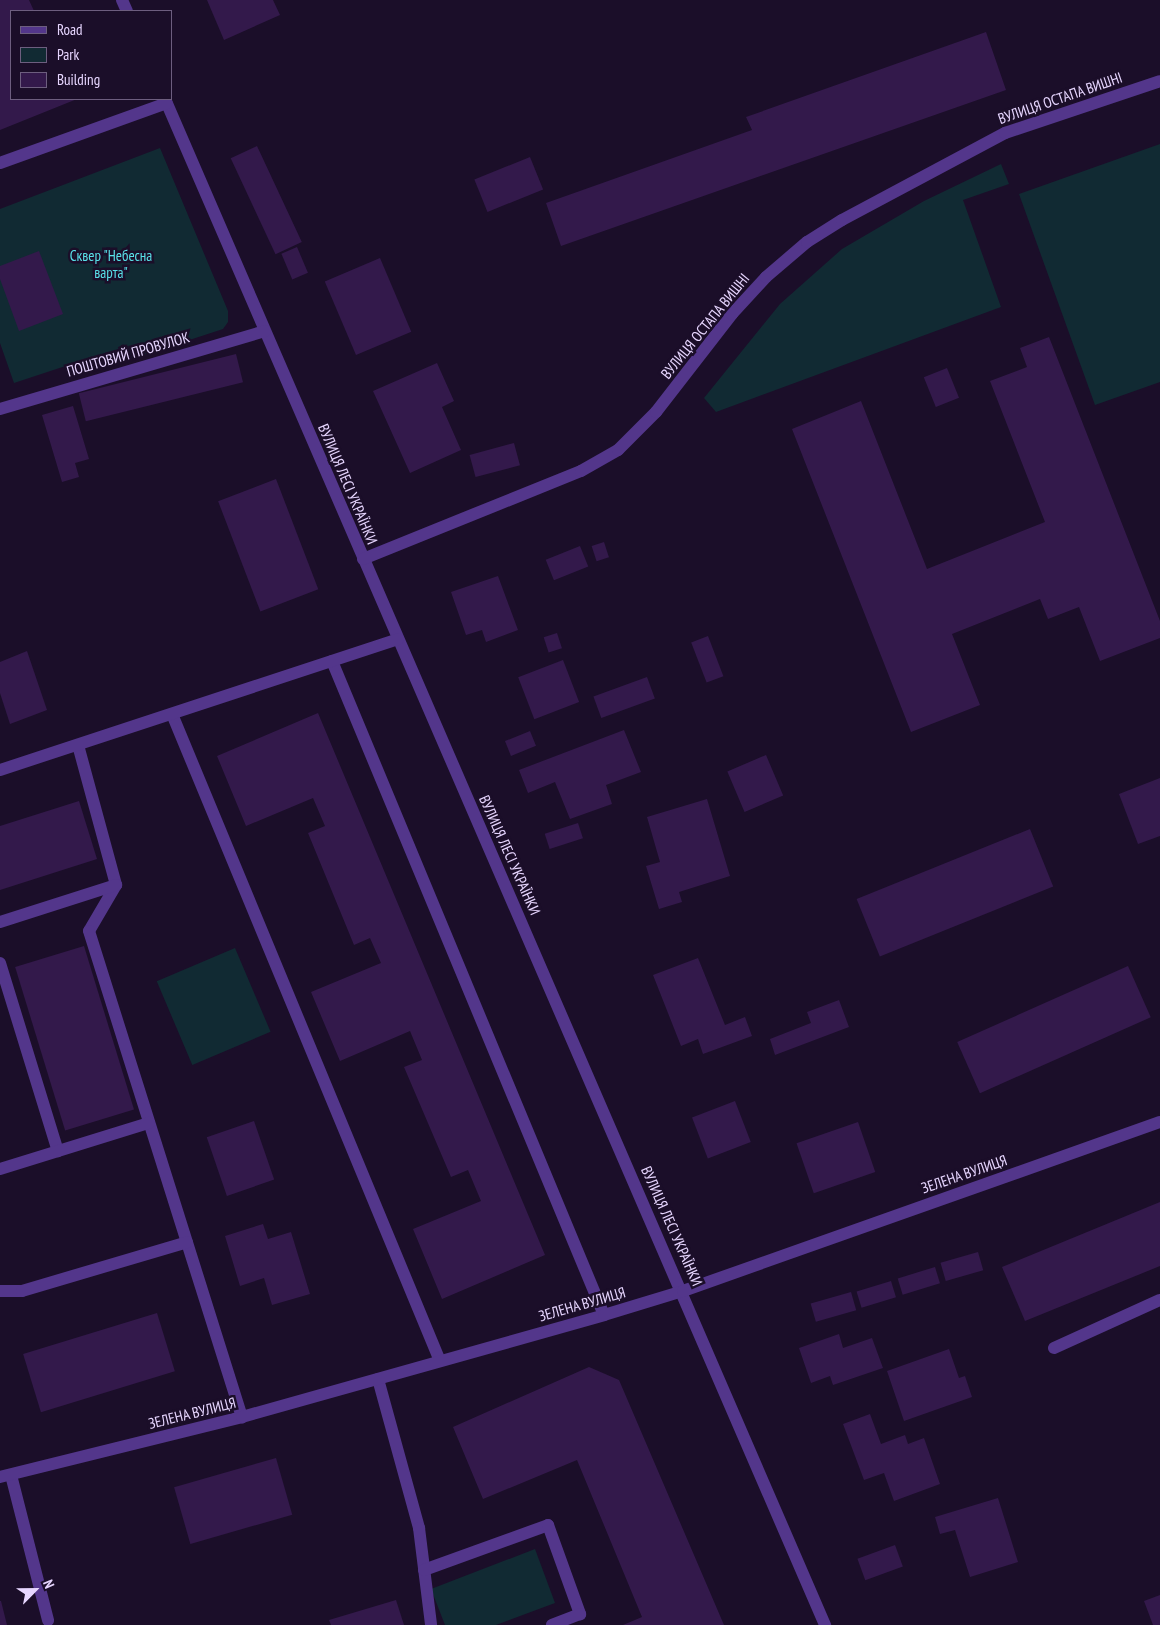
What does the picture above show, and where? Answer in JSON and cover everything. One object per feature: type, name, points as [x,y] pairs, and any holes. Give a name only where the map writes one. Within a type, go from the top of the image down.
[{"type":"street","name":"ВУЛИЦЯ ОСТАПА ВИШНІ","points":[[362,560],[580,471],[618,450],[656,412],[732,314],[766,277],[807,242],[842,220],[1005,133],[1160,81]]},
{"type":"street","name":"ВУЛИЦЯ ЛЕСІ УКРАЇНКИ","points":[[166,101],[362,560],[683,1291],[824,1625]]},
{"type":"street","points":[[0,163],[166,101]]},
{"type":"street","name":"ПОШТОВИЙ ПРОВУЛОК","points":[[0,409],[265,331]]},
{"type":"street","points":[[0,770],[398,639]]},
{"type":"street","points":[[332,661],[604,1315]]},
{"type":"street","points":[[172,714],[440,1361]]},
{"type":"street","points":[[78,744],[116,885],[88,931],[242,1417]]},
{"type":"street","points":[[0,922],[116,885]]},
{"type":"street","points":[[0,963],[58,1151]]},
{"type":"street","name":"ЗЕЛЕНА ВУЛИЦЯ","points":[[6,1476],[242,1417],[683,1291],[1160,1122]]},
{"type":"street","points":[[0,1169],[149,1123]]},
{"type":"street","points":[[0,1291],[22,1291],[187,1242]]},
{"type":"street","points":[[1054,1348],[1160,1300]]},
{"type":"street","points":[[378,1379],[419,1528],[431,1625]]},
{"type":"street","points":[[6,1476],[48,1620]]},
{"type":"street","points":[[424,1570],[548,1525],[580,1614],[552,1625]]},
{"type":"green space","points":[[1160,144],[1160,382],[1095,405],[1019,194]]},
{"type":"green space","name":"Сквер \"Небесна варта\"","points":[[160,148],[228,311],[228,322],[223,329],[113,365],[108,352],[14,383],[0,343],[0,209]]},
{"type":"green space","points":[[1001,164],[1009,184],[963,200],[1001,307],[716,412],[704,398],[780,304],[842,249],[924,201]]},
{"type":"green space","points":[[235,948],[271,1032],[192,1065],[157,981]]},
{"type":"green space","points":[[535,1549],[555,1603],[496,1625],[445,1625],[431,1589]]},
{"type":"building","points":[[0,0],[29,0],[34,10],[10,10],[10,100],[75,100],[0,130]]},
{"type":"building","points":[[207,0],[273,0],[280,15],[224,40]]},
{"type":"building","points":[[986,32],[1006,90],[561,246],[546,203],[752,130],[746,117]]},
{"type":"building","points":[[257,146],[302,242],[276,254],[231,158]]},
{"type":"building","points":[[530,157],[543,189],[487,212],[474,179]]},
{"type":"building","points":[[297,247],[308,273],[292,279],[281,254]]},
{"type":"building","points":[[39,251],[63,314],[19,331],[0,279],[0,266]]},
{"type":"building","points":[[380,258],[411,332],[356,355],[325,281]]},
{"type":"building","points":[[1049,337],[1160,621],[1160,638],[1100,661],[1079,607],[1048,619],[1040,599],[952,634],[980,705],[911,732],[792,429],[861,401],[927,569],[1045,522],[990,381],[1027,367],[1020,348]]},
{"type":"building","points":[[236,354],[243,382],[86,421],[79,393]]},
{"type":"building","points":[[437,363],[454,401],[442,407],[461,450],[410,473],[373,391]]},
{"type":"building","points":[[947,368],[959,398],[936,407],[924,377]]},
{"type":"building","points":[[73,406],[89,459],[75,463],[79,477],[62,482],[42,415]]},
{"type":"building","points":[[514,443],[520,465],[476,477],[470,455]]},
{"type":"building","points":[[276,479],[318,589],[260,611],[218,501]]},
{"type":"building","points":[[604,542],[609,557],[597,561],[592,546]]},
{"type":"building","points":[[580,546],[588,566],[554,580],[546,560]]},
{"type":"building","points":[[498,576],[518,630],[486,642],[482,630],[466,635],[451,592]]},
{"type":"building","points":[[557,633],[562,648],[549,653],[544,637]]},
{"type":"building","points":[[708,636],[723,676],[707,683],[691,642]]},
{"type":"building","points":[[27,651],[47,710],[10,724],[0,693],[0,662]]},
{"type":"building","points":[[563,660],[579,702],[534,719],[518,677]]},
{"type":"building","points":[[647,677],[655,699],[601,718],[593,696]]},
{"type":"building","points":[[318,713],[545,1255],[442,1299],[413,1229],[481,1201],[468,1170],[451,1177],[404,1067],[422,1060],[410,1031],[340,1061],[311,992],[381,963],[370,938],[354,945],[308,833],[325,826],[313,798],[246,826],[217,756]]},
{"type":"building","points":[[624,730],[641,772],[606,785],[612,804],[570,819],[555,782],[528,793],[519,770]]},
{"type":"building","points":[[530,731],[536,746],[511,756],[505,741]]},
{"type":"building","points":[[766,755],[783,796],[745,812],[727,771]]},
{"type":"building","points":[[1160,778],[1160,836],[1138,844],[1119,794]]},
{"type":"building","points":[[707,799],[730,876],[679,892],[682,902],[659,909],[646,866],[660,862],[647,817]]},
{"type":"building","points":[[79,801],[97,859],[0,890],[0,826]]},
{"type":"building","points":[[578,823],[583,838],[550,849],[545,834]]},
{"type":"building","points":[[1030,829],[1053,886],[880,957],[857,899]]},
{"type":"building","points":[[84,946],[134,1110],[65,1131],[15,967]]},
{"type":"building","points":[[698,958],[725,1025],[745,1017],[752,1036],[703,1054],[698,1039],[681,1046],[653,975]]},
{"type":"building","points":[[1128,966],[1151,1017],[980,1093],[957,1042]]},
{"type":"building","points":[[839,1000],[849,1027],[775,1055],[770,1039],[811,1023],[807,1012]]},
{"type":"building","points":[[735,1101],[751,1142],[708,1159],[692,1117]]},
{"type":"building","points":[[254,1121],[274,1180],[227,1196],[207,1137]]},
{"type":"building","points":[[858,1122],[875,1172],[814,1193],[797,1143]]},
{"type":"building","points":[[1160,1202],[1160,1266],[1025,1321],[1002,1267]]},
{"type":"building","points":[[263,1224],[268,1239],[291,1232],[310,1294],[272,1305],[264,1278],[240,1286],[225,1236]]},
{"type":"building","points":[[978,1252],[983,1270],[946,1281],[941,1263]]},
{"type":"building","points":[[935,1267],[940,1283],[903,1295],[898,1278]]},
{"type":"building","points":[[891,1281],[896,1297],[862,1308],[857,1292]]},
{"type":"building","points":[[851,1292],[856,1310],[816,1322],[811,1304]]},
{"type":"building","points":[[157,1313],[175,1371],[41,1412],[23,1354]]},
{"type":"building","points":[[839,1334],[843,1348],[872,1338],[883,1368],[833,1385],[830,1376],[811,1383],[799,1348]]},
{"type":"building","points":[[949,1349],[959,1378],[965,1376],[972,1397],[904,1421],[887,1371]]},
{"type":"building","points":[[589,1367],[619,1380],[724,1625],[623,1625],[642,1617],[577,1460],[483,1499],[453,1427]]},
{"type":"building","points":[[870,1414],[881,1444],[905,1435],[908,1444],[924,1438],[940,1484],[894,1501],[884,1473],[864,1480],[843,1424]]},
{"type":"building","points":[[276,1458],[292,1515],[190,1544],[174,1487]]},
{"type":"building","points":[[998,1498],[1018,1562],[970,1577],[955,1530],[940,1534],[935,1517]]},
{"type":"building","points":[[895,1545],[903,1567],[865,1580],[857,1559]]},
{"type":"building","points":[[1160,1595],[1160,1625],[1153,1625],[1144,1601]]},
{"type":"building","points":[[396,1600],[404,1625],[331,1625],[329,1620]]},
{"type":"building","points":[[1,1601],[7,1625],[0,1625]]}]
